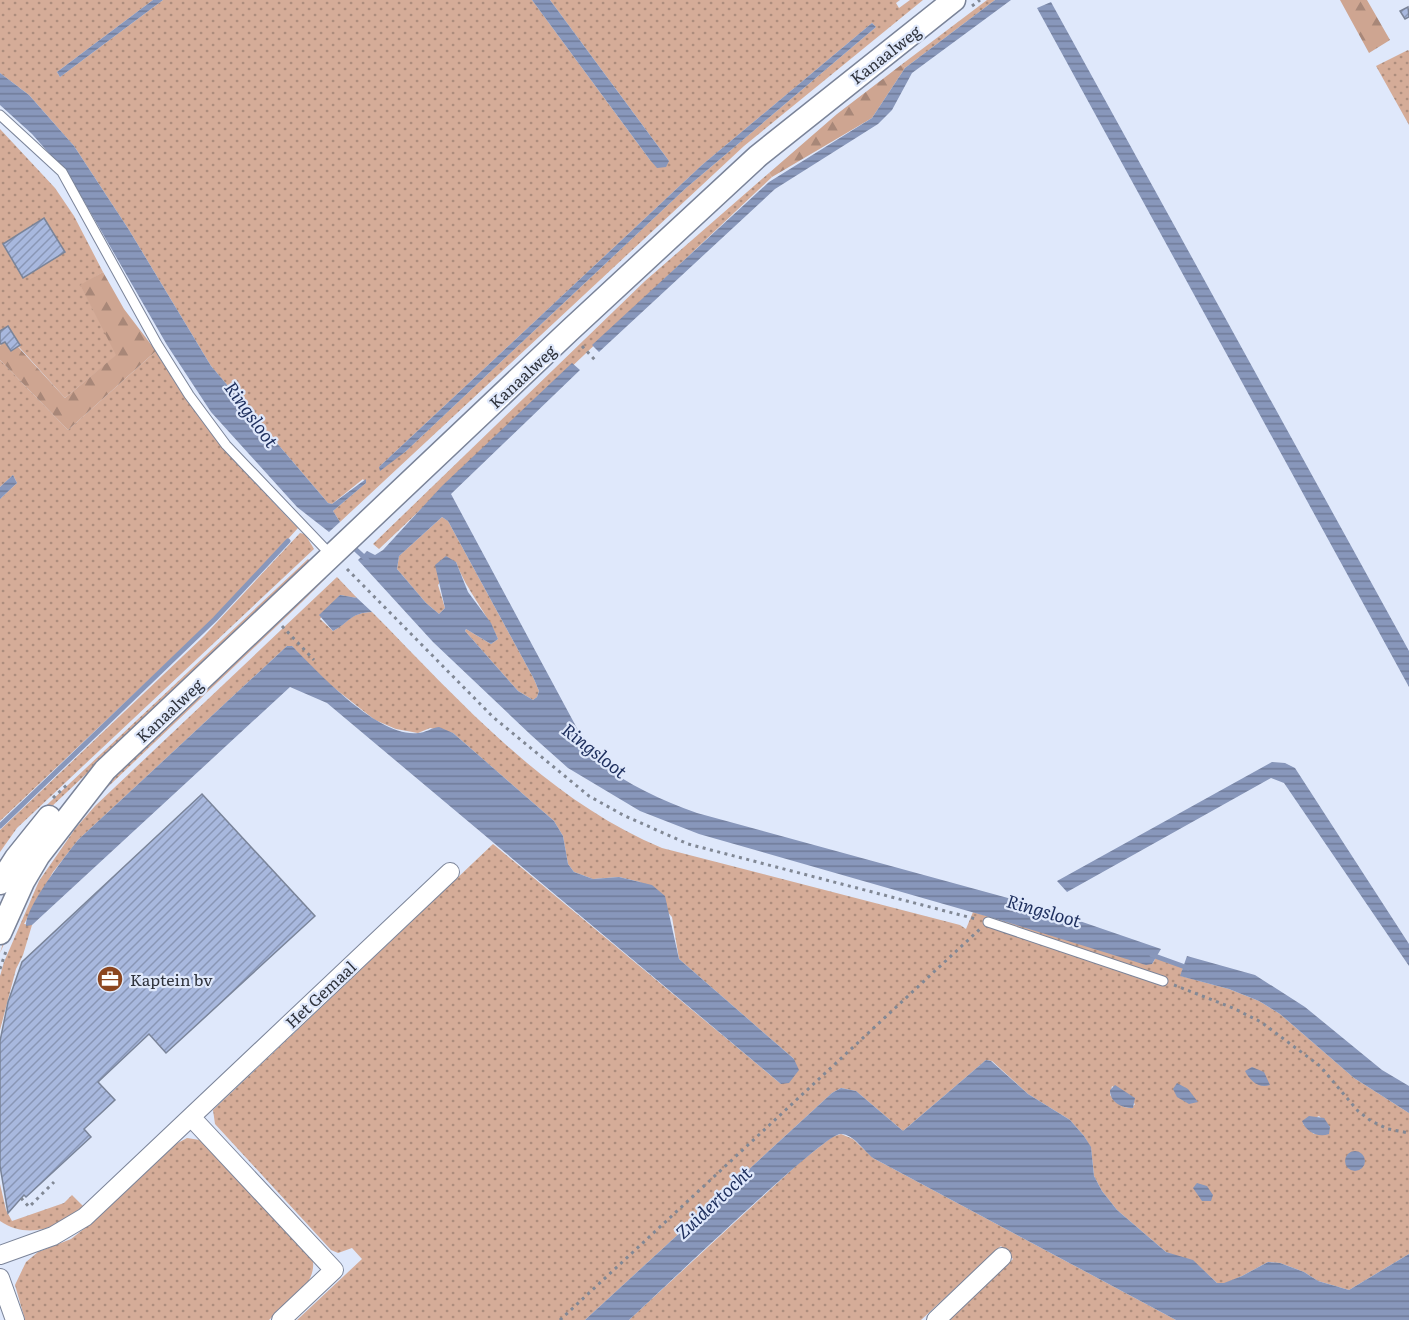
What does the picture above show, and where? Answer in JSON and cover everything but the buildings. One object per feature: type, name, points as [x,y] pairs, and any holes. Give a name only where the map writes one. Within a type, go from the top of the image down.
[{"type":"street","name":"Kanaalweg","points":[[0,883],[16,858],[50,817],[81,785],[105,770],[279,623],[341,559],[358,530],[758,156],[954,0]]},
{"type":"street","name":"Kanaalweg","points":[[3,940],[23,882],[39,855],[105,770]]},
{"type":"street","name":"Het Gemaal","points":[[0,1255],[53,1236],[76,1224],[450,872]]},
{"type":"street","points":[[191,1117],[334,1270],[281,1320]]},
{"type":"street","points":[[936,1320],[1002,1257]]},
{"type":"street","points":[[0,1278],[15,1320]]},
{"type":"lane","points":[[0,115],[62,172],[157,344],[189,395],[226,446],[341,559]]},
{"type":"lane","points":[[988,922],[1163,981]]},
{"type":"path","points":[[341,559],[493,717],[589,796],[658,833],[699,847],[988,922]]},
{"type":"path","points":[[279,623],[314,660]]},
{"type":"path","points":[[560,1320],[988,922]]},
{"type":"path","points":[[0,969],[3,940]]},
{"type":"path","points":[[1163,981],[1233,1008],[1261,1022],[1320,1066],[1358,1111],[1371,1121],[1388,1129],[1409,1133]]},
{"type":"path","points":[[21,1198],[28,1207],[54,1182]]},
{"type":"shaded area","points":[[0,0],[153,0],[57,72],[60,77],[163,0],[532,0],[650,160],[669,161],[550,0],[900,0],[896,3],[899,8],[910,0],[923,0],[744,146],[340,522],[333,511],[366,483],[363,479],[332,504],[328,503],[211,366],[129,230],[74,146],[29,95],[0,73]],"holes":[[[872,23],[876,27],[686,188],[405,452],[379,467],[702,165]]]},
{"type":"shaded area","points":[[987,0],[995,0],[905,68],[901,65]]},
{"type":"shaded area","points":[[1409,51],[1409,125],[1376,66]]},
{"type":"shaded area","points":[[0,129],[55,188],[74,216],[103,272],[81,286],[117,355],[65,398],[10,337],[0,346]]},
{"type":"shaded area","points":[[769,173],[772,177],[379,549],[373,544],[645,281]]},
{"type":"shaded area","points":[[156,351],[204,423],[298,528],[234,599],[0,821],[0,499],[17,483],[13,475],[0,487],[0,360],[68,430]]},
{"type":"shaded area","points":[[442,517],[448,521],[534,679],[539,691],[533,700],[518,691],[465,631],[466,629],[491,644],[498,639],[456,562],[438,585],[445,608],[439,614],[426,603],[397,569],[399,556]]},
{"type":"shaded area","points":[[300,533],[305,534],[314,549],[17,828],[0,852],[0,830],[204,636]]},
{"type":"shaded area","points":[[308,559],[311,562],[49,809],[0,874],[0,860],[34,817]]},
{"type":"shaded area","points":[[323,575],[326,578],[303,601],[91,803],[46,861],[24,899],[0,953],[7,930],[35,875],[87,802]]},
{"type":"shaded area","points":[[337,577],[357,598],[340,595],[320,619],[333,631],[354,616],[372,612],[471,712],[542,775],[580,803],[662,848],[960,925],[966,929],[973,912],[1152,964],[1157,956],[1183,967],[1181,976],[1229,989],[1259,1001],[1280,1014],[1354,1078],[1409,1113],[1409,1254],[1349,1290],[1318,1281],[1304,1272],[1280,1263],[1268,1262],[1224,1284],[1217,1283],[1199,1266],[1166,1252],[1117,1210],[1094,1176],[1091,1148],[1084,1136],[1070,1120],[1028,1094],[992,1061],[986,1060],[903,1131],[856,1091],[841,1088],[832,1093],[585,1320],[297,1320],[362,1259],[352,1248],[338,1253],[331,1250],[215,1124],[213,1110],[493,844],[781,1084],[794,1059],[679,959],[672,917],[640,882],[619,877],[593,879],[574,872],[568,864],[563,836],[554,821],[453,733],[430,728],[418,733],[396,729],[375,720],[320,677],[292,646],[287,646],[78,840],[53,872],[24,924],[32,925],[16,969],[0,1030],[0,976],[4,962],[39,881],[75,829],[95,806]],"holes":[[[1112,1086],[1135,1104],[1132,1108],[1124,1107],[1110,1095]],[[1319,1116],[1330,1127],[1314,1134],[1303,1124]]]},
{"type":"shaded area","points":[[841,1134],[853,1139],[873,1158],[1176,1320],[947,1320],[1013,1259],[1001,1246],[921,1320],[629,1320],[799,1163],[832,1137]]},
{"type":"shaded area","points":[[187,1138],[206,1141],[312,1256],[311,1275],[307,1284],[293,1300],[269,1320],[25,1320],[15,1285],[26,1262],[38,1252],[71,1239],[172,1146]]},
{"type":"shaded area","points":[[0,1184],[6,1210],[12,1221],[64,1203],[72,1195],[83,1206],[54,1225],[43,1229],[22,1230],[0,1221]]},
{"type":"green space","points":[[1340,0],[1367,0],[1390,40],[1369,53]]},
{"type":"green space","points":[[901,65],[905,68],[872,118],[772,177],[769,173],[837,114]]},
{"type":"green space","points":[[103,272],[124,309],[156,351],[68,430],[0,360],[0,346],[9,337],[65,398],[116,355],[80,285]]},
{"type":"water","points":[[153,0],[163,0],[60,77],[57,72]]},
{"type":"water","points":[[532,0],[550,0],[669,161],[666,167],[657,168],[650,160]]},
{"type":"water","points":[[995,0],[1011,0],[912,73],[892,110],[878,124],[775,189],[599,352],[592,345],[769,182],[872,118],[905,68]]},
{"type":"water","points":[[1051,2],[1409,651],[1409,687],[1037,8]]},
{"type":"water","points":[[872,23],[876,27],[686,188],[405,452],[380,471],[379,467],[702,165]]},
{"type":"water","points":[[0,73],[29,95],[74,146],[129,230],[211,366],[328,503],[332,504],[366,479],[366,483],[333,511],[340,522],[329,532],[297,507],[211,412],[167,345],[70,177],[32,134],[0,105]]},
{"type":"water","points":[[572,363],[580,370],[451,494],[593,758],[643,790],[697,813],[1030,904],[1161,949],[1152,964],[1146,965],[1003,921],[699,834],[640,811],[568,768],[433,642],[358,560],[367,551],[375,555],[383,550],[442,486]],"holes":[[[442,517],[448,521],[534,679],[539,691],[533,700],[518,691],[465,631],[466,629],[491,644],[498,639],[491,623],[468,592],[456,562],[446,556],[435,565],[445,608],[439,614],[426,603],[397,569],[399,556]]]},
{"type":"water","points":[[13,475],[17,483],[0,499],[0,487]]},
{"type":"water","points":[[340,595],[357,598],[372,612],[354,616],[333,631],[319,615]]},
{"type":"water","points":[[287,646],[292,646],[349,701],[385,725],[402,732],[421,733],[439,727],[453,733],[554,821],[563,836],[568,864],[574,872],[593,879],[619,877],[652,885],[665,896],[679,959],[794,1059],[799,1070],[789,1083],[781,1084],[327,703],[290,687],[32,925],[26,926],[27,918],[38,895],[78,840]]},
{"type":"water","points":[[1272,762],[1285,763],[1295,768],[1409,944],[1409,966],[1284,783],[1271,778],[1067,892],[1057,881]]},
{"type":"water","points":[[1187,956],[1255,975],[1305,1007],[1382,1070],[1409,1086],[1409,1113],[1354,1078],[1280,1014],[1259,1001],[1229,989],[1180,976]]},
{"type":"water","points":[[986,1060],[991,1061],[1028,1094],[1070,1120],[1091,1147],[1094,1176],[1102,1191],[1117,1210],[1166,1252],[1193,1260],[1217,1283],[1224,1283],[1242,1276],[1268,1262],[1280,1263],[1304,1272],[1318,1281],[1349,1290],[1409,1254],[1409,1320],[1176,1320],[873,1158],[854,1139],[840,1134],[827,1141],[772,1187],[629,1320],[585,1320],[832,1093],[841,1088],[856,1091],[903,1131]]},
{"type":"water","points":[[1252,1067],[1264,1072],[1270,1085],[1259,1085],[1249,1078],[1245,1071]]},
{"type":"water","points":[[1177,1083],[1188,1089],[1198,1102],[1189,1104],[1177,1097],[1173,1089]]},
{"type":"water","points":[[1115,1085],[1135,1098],[1133,1108],[1124,1107],[1114,1101],[1110,1090]]},
{"type":"water","points":[[1309,1116],[1324,1118],[1330,1127],[1329,1134],[1317,1135],[1309,1131],[1302,1121]]},
{"type":"water","points":[[1355,1151],[1362,1154],[1365,1161],[1362,1168],[1355,1171],[1348,1168],[1345,1161],[1348,1154]]},
{"type":"water","points":[[1197,1183],[1207,1186],[1213,1195],[1211,1201],[1202,1201],[1193,1188]]},
{"type":"waterway","points":[[0,826],[215,619],[288,541]]},
{"type":"waterway","name":"Ringsloot","points":[[352,546],[367,560]]},
{"type":"waterway","name":"Ringsloot","points":[[1152,955],[1188,968]]},
{"type":"place","name":"Kaptein bv","points":[[110,979]]},
{"type":"water label","name":"Zuidertocht","points":[[713,1202]]}]
